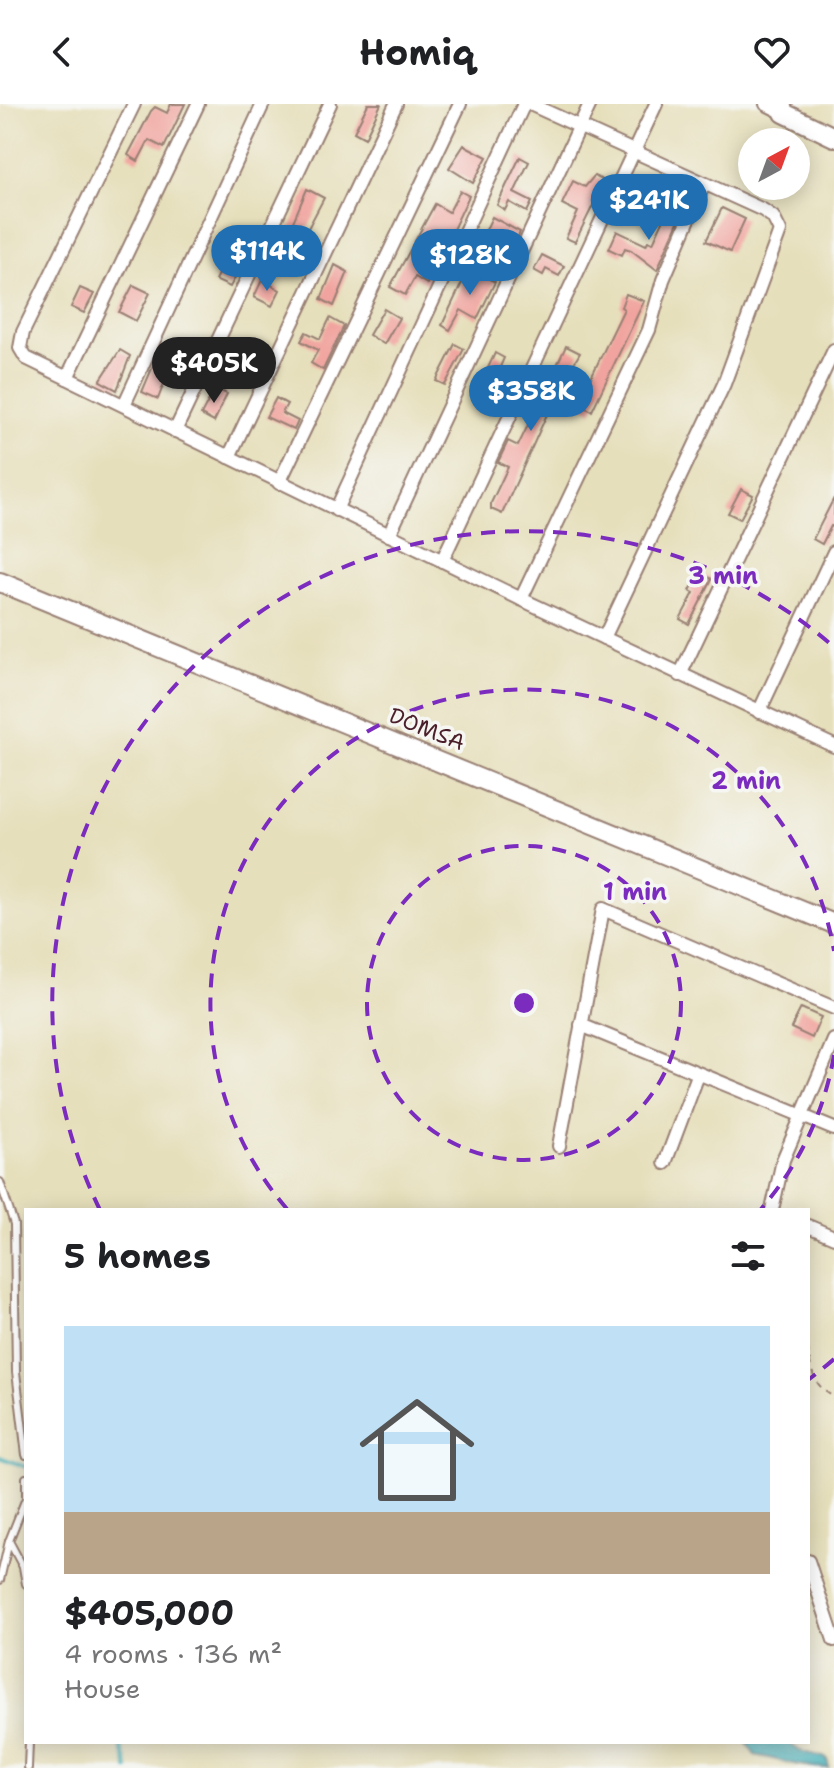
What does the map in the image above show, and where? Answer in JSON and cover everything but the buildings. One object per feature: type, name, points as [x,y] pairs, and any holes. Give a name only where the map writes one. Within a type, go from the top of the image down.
[{"type":"main road","points":[[783,108],[834,137]]},
{"type":"main road","name":"DOMSA","points":[[0,582],[834,924]]},
{"type":"street","points":[[134,104],[23,332],[20,348],[26,358],[279,483],[834,746]]},
{"type":"street","points":[[67,378],[198,104]]},
{"type":"street","points":[[124,405],[263,104]]},
{"type":"street","points":[[175,431],[330,104]]},
{"type":"street","points":[[229,457],[396,104]]},
{"type":"street","points":[[279,483],[460,104]]},
{"type":"street","points":[[336,510],[527,104],[703,186],[763,210],[780,231],[724,384],[604,638]]},
{"type":"street","points":[[389,535],[590,104]]},
{"type":"street","points":[[442,561],[656,104]]},
{"type":"street","points":[[766,104],[783,108]]},
{"type":"street","points":[[521,599],[649,330],[663,280],[703,186]]},
{"type":"street","points":[[680,675],[834,350]]},
{"type":"street","points":[[759,712],[834,552]]},
{"type":"street","points":[[559,1146],[603,909],[834,1008]]},
{"type":"street","points":[[581,1025],[834,1129]]},
{"type":"street","points":[[772,1208],[783,1160],[834,1040]]},
{"type":"street","points":[[665,1163],[698,1075]]},
{"type":"street","points":[[810,1227],[834,1237]]},
{"type":"street","points":[[810,1567],[834,1640]]},
{"type":"lane","points":[[0,1182],[14,1224],[16,1372],[24,1438]]},
{"type":"lane","points":[[0,1580],[9,1541],[24,1503]]},
{"type":"lane","points":[[9,1541],[24,1573]]},
{"type":"lane","points":[[28,1768],[29,1744]]},
{"type":"path","points":[[810,1366],[811,1375],[820,1389],[834,1397]]},
{"type":"water","points":[[747,1744],[790,1744],[800,1751],[827,1758],[829,1768],[801,1765],[755,1755]]},
{"type":"waterway","points":[[0,1457],[24,1466]]},
{"type":"waterway","points":[[121,1744],[128,1768]]}]
